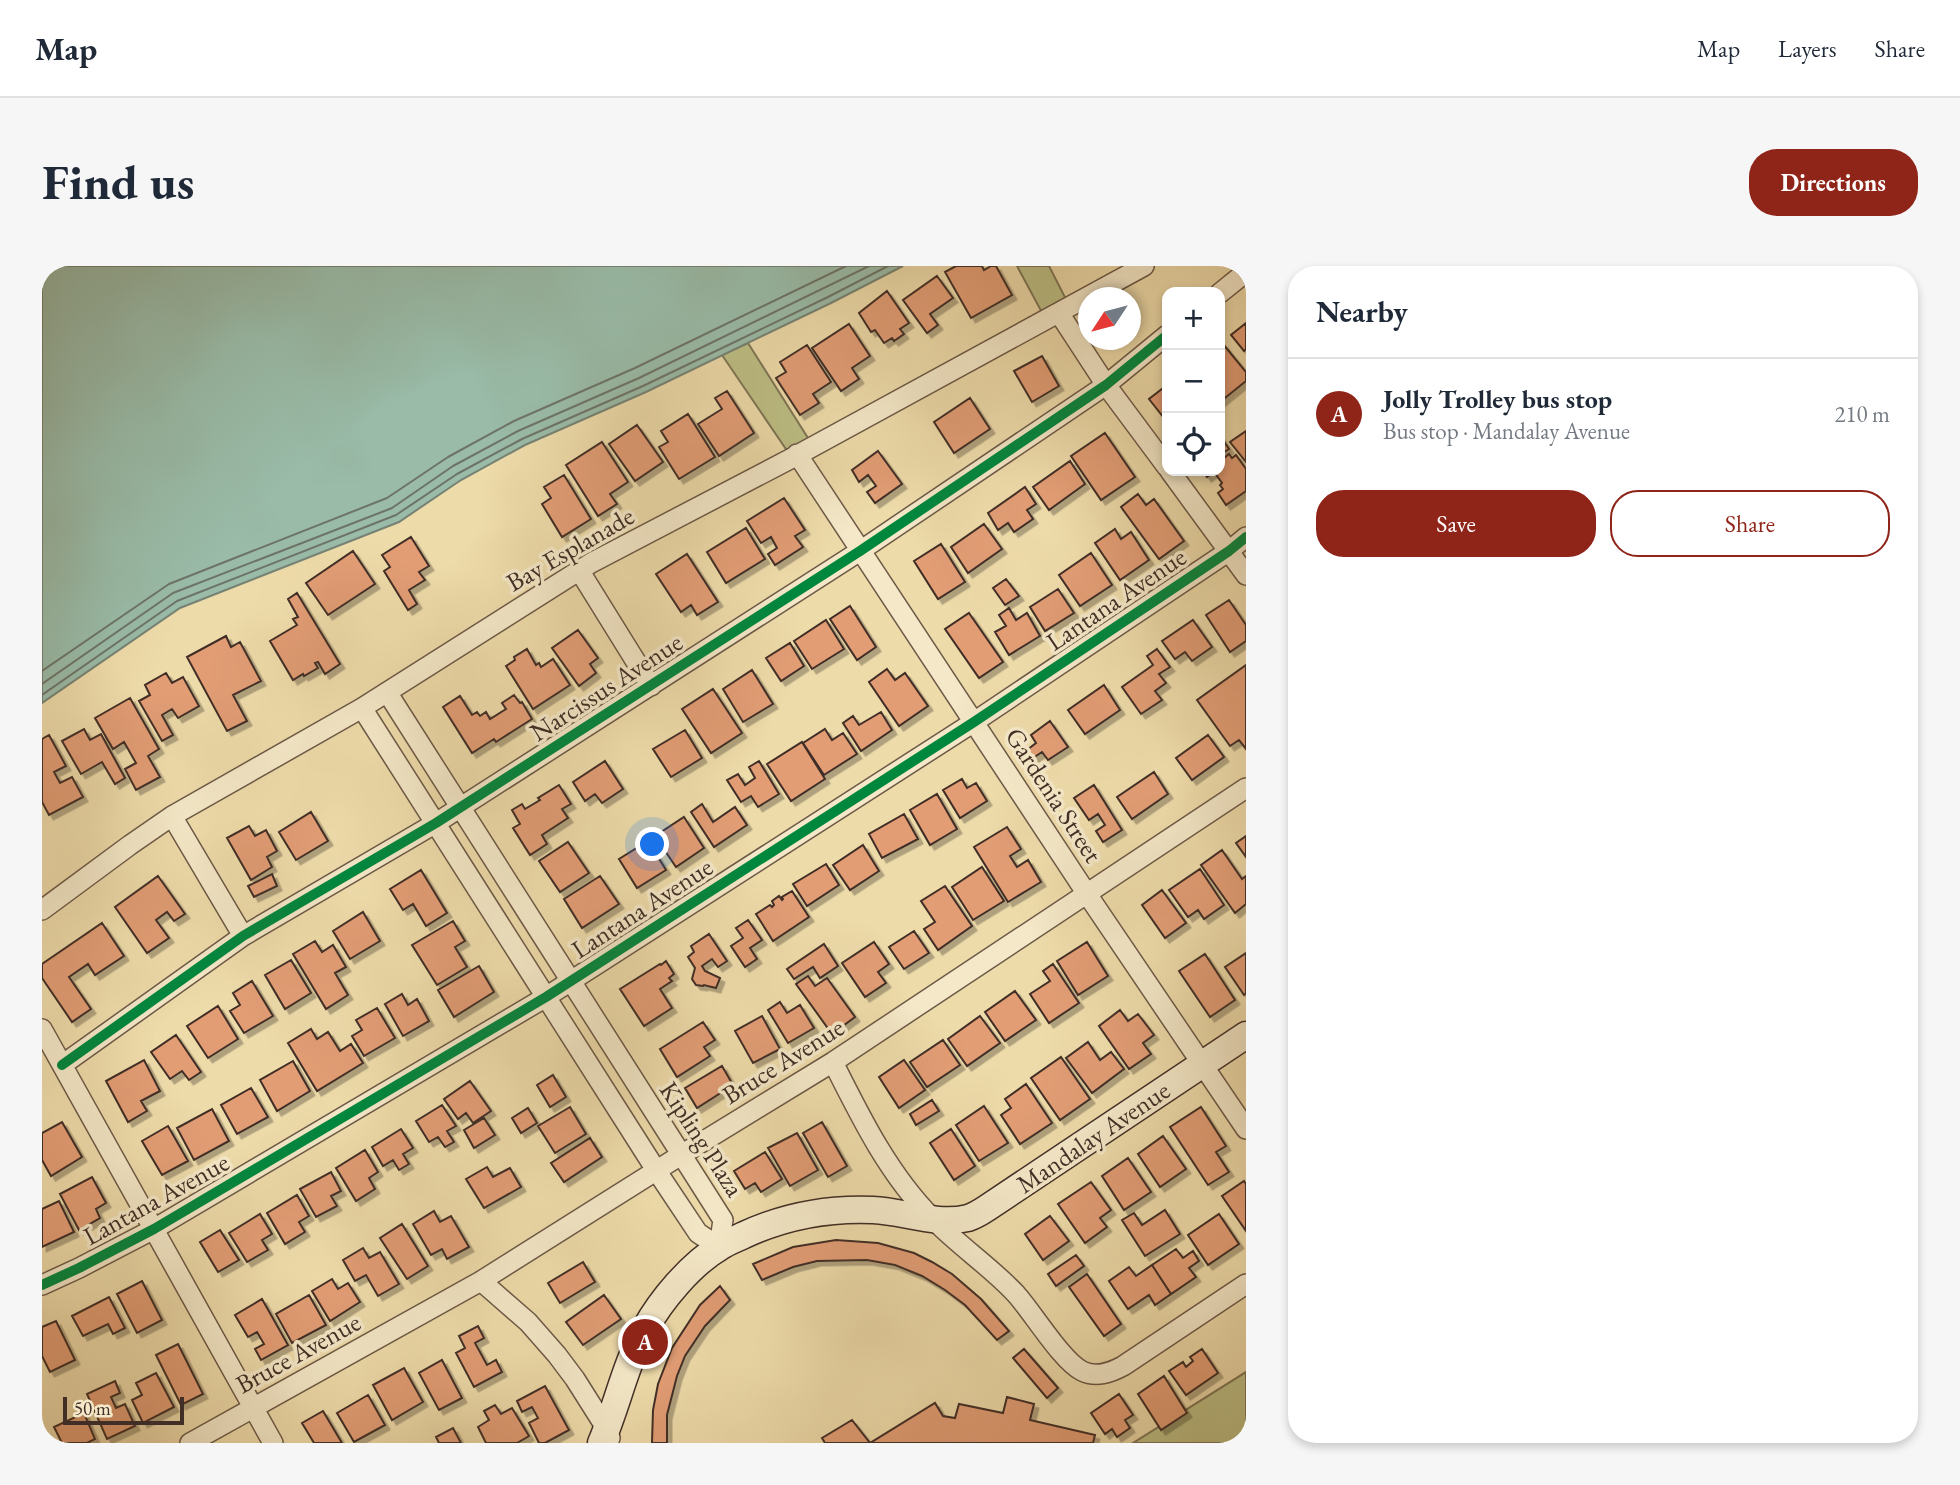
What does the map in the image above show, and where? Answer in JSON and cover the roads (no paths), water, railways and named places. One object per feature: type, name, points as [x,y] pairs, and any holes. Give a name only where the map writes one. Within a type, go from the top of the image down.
[{"type":"street","name":"Bay Esplanade","points":[[42,910],[172,817],[362,708],[579,570],[1144,266]]},
{"type":"street","points":[[1225,289],[1246,272]]},
{"type":"street","points":[[1059,313],[1106,385],[1162,460]]},
{"type":"street","name":"Narcissus Avenue","points":[[62,1065],[243,936],[436,823],[860,551],[1106,385],[1162,339]]},
{"type":"street","name":"Gardenia Street","points":[[797,454],[1087,894],[1246,1129]]},
{"type":"street","points":[[1174,476],[1246,575]]},
{"type":"street","name":"Lantana Avenue","points":[[42,1285],[154,1229],[546,997],[974,722],[1246,537]]},
{"type":"street","points":[[579,570],[651,686]]},
{"type":"street","name":"Kipling Plaza","points":[[362,708],[656,1170],[698,1233],[719,1247],[723,1220],[387,692]]},
{"type":"street","name":"Bruce Avenue","points":[[190,1443],[481,1281],[833,1062],[1246,788]]},
{"type":"street","points":[[172,817],[243,936]]},
{"type":"street","points":[[42,1029],[273,1443]]},
{"type":"street","name":"Mandalay Avenue","points":[[719,1247],[769,1224],[836,1209],[876,1210],[933,1220],[970,1217],[1246,1035]]},
{"type":"street","points":[[833,1062],[870,1135],[892,1169],[933,1220],[1016,1294],[1072,1363],[1082,1371],[1107,1374],[1123,1366],[1246,1284]]},
{"type":"street","points":[[606,1438],[631,1358],[646,1328],[665,1298],[719,1247]]},
{"type":"street","points":[[481,1281],[528,1322],[557,1355],[575,1379],[606,1438]]},
{"type":"water","points":[[42,266],[903,266],[646,392],[525,445],[461,480],[399,522],[180,608],[42,703]]},
{"type":"place","name":"Jolly Trolley bus stop","points":[[645,1342]]}]
